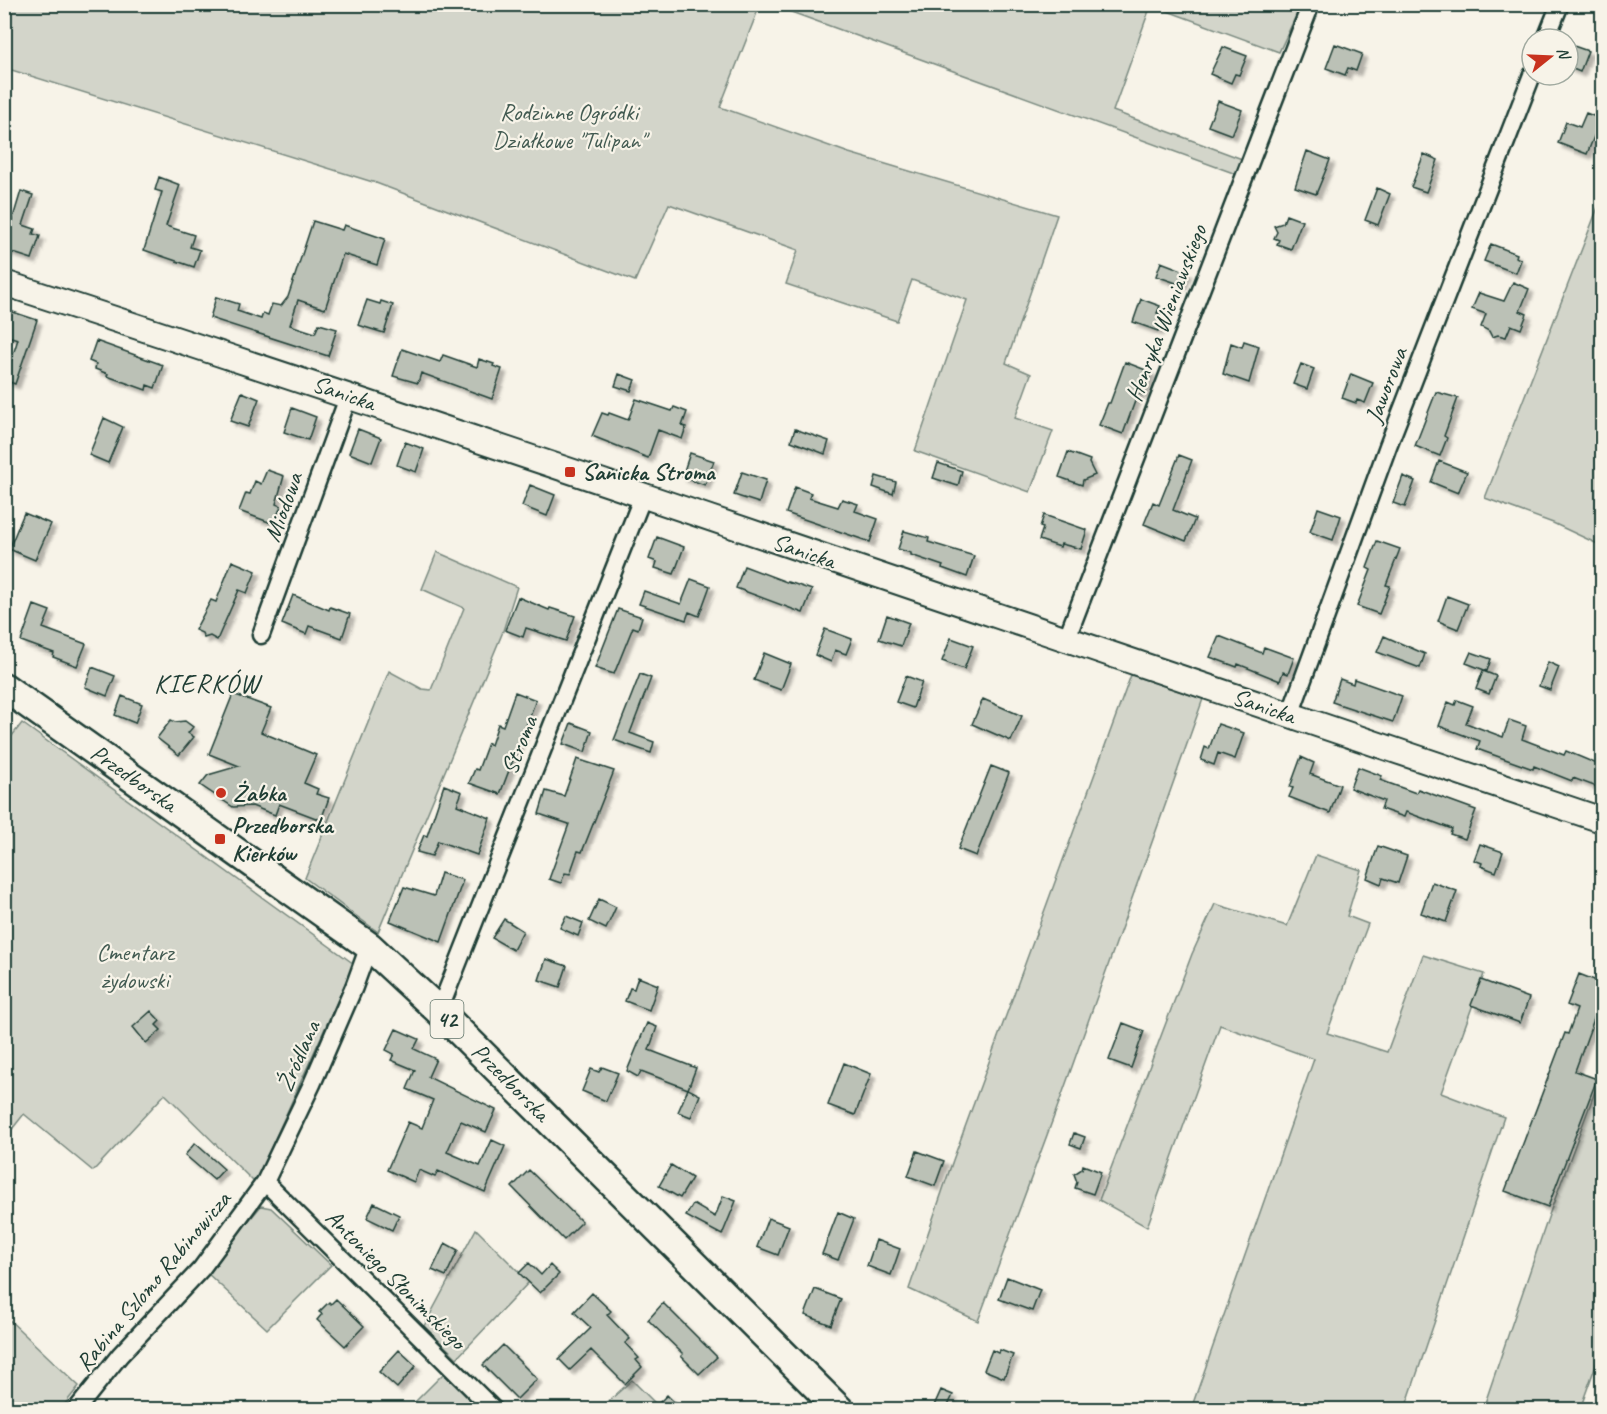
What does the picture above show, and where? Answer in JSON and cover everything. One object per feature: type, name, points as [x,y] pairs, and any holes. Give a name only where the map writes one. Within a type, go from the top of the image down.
[{"type":"main road","name":"Przedborska","points":[[4,687],[369,946],[439,1011],[840,1410]]},
{"type":"street","name":"Henryka Wieniawskiego","points":[[1066,640],[1311,4]]},
{"type":"street","points":[[1551,27],[1560,4]]},
{"type":"street","name":"Jaworowa","points":[[1290,715],[1388,446],[1527,87]]},
{"type":"street","name":"Sanicka","points":[[4,283],[349,395],[1602,820]]},
{"type":"street","name":"Miodowa","points":[[261,636],[349,395]]},
{"type":"street","name":"Stroma","points":[[439,1011],[643,496]]},
{"type":"street","name":"Źródlana","points":[[265,1182],[312,1084],[369,946]]},
{"type":"street","name":"Rabina Szlomo Rabinowicza","points":[[76,1410],[120,1355],[201,1269],[265,1182]]},
{"type":"street","name":"Antoniego Słonimskiego","points":[[265,1182],[494,1410]]},
{"type":"green space","name":"Rodzinne Ogródki Działkowe \"Tulipan\"","points":[[4,5],[760,5],[720,107],[849,153],[1057,215],[1006,363],[1031,374],[1015,418],[1053,431],[1030,492],[915,451],[967,300],[912,280],[897,321],[786,284],[798,250],[669,204],[635,281],[376,183],[5,68]]},
{"type":"green space","points":[[772,5],[1151,5],[1113,111],[1242,159],[1236,174]]},
{"type":"green space","points":[[1151,5],[1301,5],[1279,52]]},
{"type":"green space","points":[[1602,197],[1602,546],[1553,523],[1485,498]]},
{"type":"green space","points":[[437,552],[517,587],[502,634],[378,932],[305,878],[389,671],[422,689],[431,690],[464,608],[422,589]]},
{"type":"green space","points":[[1131,675],[1203,699],[1063,1092],[978,1321],[909,1289],[953,1160]]},
{"type":"green space","name":"Cmentarz żydowski","points":[[22,723],[354,964],[255,1183],[165,1094],[93,1171],[24,1114],[5,1138],[4,746]]},
{"type":"green space","points":[[1316,855],[1361,870],[1347,916],[1368,924],[1327,1033],[1387,1052],[1423,955],[1484,974],[1441,1093],[1504,1117],[1405,1409],[1191,1409],[1314,1059],[1220,1025],[1147,1227],[1099,1200],[1192,954],[1215,904],[1287,926]]},
{"type":"green space","points":[[1600,1078],[1602,1078],[1602,1348],[1580,1409],[1483,1409],[1549,1215]]},
{"type":"green space","points":[[261,1206],[271,1208],[331,1265],[267,1329],[206,1272]]},
{"type":"green space","points":[[476,1229],[529,1282],[457,1358],[424,1326]]},
{"type":"green space","points":[[5,1316],[79,1386],[61,1409],[5,1409]]},
{"type":"green space","points":[[443,1374],[482,1409],[408,1409]]},
{"type":"green space","points":[[632,1380],[661,1409],[599,1410]]},
{"type":"building","points":[[1335,44],[1362,54],[1356,71],[1348,68],[1345,75],[1326,68]]},
{"type":"building","points":[[1223,47],[1247,56],[1239,75],[1235,74],[1231,83],[1210,74]]},
{"type":"building","points":[[1580,48],[1588,51],[1580,72]]},
{"type":"building","points":[[1218,101],[1242,110],[1232,135],[1208,126]]},
{"type":"building","points":[[1586,113],[1601,119],[1587,154],[1558,143],[1566,122],[1580,127]]},
{"type":"building","points":[[1307,151],[1330,160],[1316,194],[1295,187]]},
{"type":"building","points":[[1424,154],[1438,160],[1426,192],[1411,187]]},
{"type":"building","points":[[159,177],[180,185],[166,226],[194,235],[190,247],[200,250],[194,267],[144,250],[162,192],[155,190]]},
{"type":"building","points":[[1377,188],[1390,194],[1378,225],[1365,220]]},
{"type":"building","points":[[21,191],[33,195],[23,225],[35,229],[33,234],[40,236],[32,259],[4,250],[4,225],[9,226],[12,221]]},
{"type":"building","points":[[1286,215],[1302,221],[1291,249],[1277,244],[1279,240],[1274,238],[1277,232],[1274,226],[1283,223]]},
{"type":"building","points":[[313,221],[342,230],[344,225],[385,239],[377,265],[343,254],[325,309],[298,300],[290,325],[315,333],[319,324],[337,329],[328,356],[210,318],[216,297],[239,304],[237,311],[261,319],[263,313],[268,315],[272,304],[281,306],[288,297]]},
{"type":"building","points":[[1491,244],[1517,254],[1516,257],[1521,260],[1516,273],[1484,261]]},
{"type":"building","points":[[1161,262],[1187,272],[1182,285],[1156,276]]},
{"type":"building","points":[[1513,282],[1529,289],[1520,311],[1527,314],[1521,329],[1511,325],[1506,337],[1498,335],[1492,337],[1489,331],[1481,327],[1486,314],[1472,309],[1479,293],[1504,301]]},
{"type":"building","points":[[1141,299],[1160,306],[1157,313],[1164,315],[1158,331],[1133,322]]},
{"type":"building","points":[[367,300],[393,305],[384,333],[358,325]]},
{"type":"building","points":[[4,309],[37,320],[15,384],[4,380],[4,370],[7,363],[10,364],[18,339],[4,335]]},
{"type":"building","points":[[96,341],[163,365],[155,388],[147,385],[146,390],[107,376],[108,374],[95,369],[96,364],[89,361]]},
{"type":"building","points":[[1244,341],[1259,346],[1249,383],[1223,374],[1231,343],[1242,347]]},
{"type":"building","points":[[402,349],[440,362],[443,355],[477,367],[479,359],[494,364],[493,366],[502,369],[492,399],[421,373],[418,383],[393,376]]},
{"type":"building","points":[[1125,362],[1151,372],[1143,395],[1138,393],[1123,434],[1099,425]]},
{"type":"building","points":[[1301,364],[1314,369],[1307,389],[1293,384]]},
{"type":"building","points":[[619,374],[635,380],[631,391],[615,386]]},
{"type":"building","points":[[1351,374],[1373,383],[1365,403],[1357,400],[1356,403],[1342,398]]},
{"type":"building","points":[[242,392],[259,399],[248,427],[230,421]]},
{"type":"building","points":[[1436,392],[1458,398],[1444,436],[1447,438],[1440,456],[1415,446]]},
{"type":"building","points":[[636,399],[672,411],[674,407],[687,412],[682,426],[686,427],[682,439],[658,430],[648,458],[592,436],[602,413],[608,415],[609,413],[628,420]]},
{"type":"building","points":[[292,408],[316,417],[308,440],[284,432]]},
{"type":"building","points":[[104,418],[123,427],[108,463],[89,455]]},
{"type":"building","points":[[358,429],[381,438],[372,462],[349,453]]},
{"type":"building","points":[[795,429],[829,441],[825,454],[791,441]]},
{"type":"building","points":[[405,442],[424,449],[416,472],[397,465]]},
{"type":"building","points":[[1068,452],[1090,460],[1089,463],[1095,475],[1083,480],[1082,485],[1059,477]]},
{"type":"building","points":[[690,453],[714,461],[705,485],[682,477]]},
{"type":"building","points":[[1179,455],[1192,460],[1173,510],[1195,519],[1186,541],[1144,524],[1153,502],[1159,505]]},
{"type":"building","points":[[1439,461],[1467,472],[1458,493],[1431,482]]},
{"type":"building","points":[[938,463],[962,471],[958,486],[933,478]]},
{"type":"building","points":[[267,470],[284,476],[276,504],[281,506],[274,524],[239,511],[246,493],[250,494],[255,481],[261,484]]},
{"type":"building","points":[[742,472],[766,480],[759,503],[734,495]]},
{"type":"building","points":[[876,476],[896,482],[893,494],[873,487]]},
{"type":"building","points":[[1403,476],[1415,481],[1405,507],[1393,503]]},
{"type":"building","points":[[530,485],[555,495],[547,516],[522,506]]},
{"type":"building","points":[[795,487],[811,493],[809,498],[838,507],[842,499],[858,504],[855,511],[878,519],[870,542],[786,513]]},
{"type":"building","points":[[1318,508],[1341,516],[1333,540],[1310,532]]},
{"type":"building","points":[[24,513],[51,524],[35,560],[9,549]]},
{"type":"building","points":[[1044,515],[1087,530],[1081,549],[1061,544],[1060,547],[1039,540]]},
{"type":"building","points":[[904,531],[929,538],[928,542],[974,556],[967,577],[898,549]]},
{"type":"building","points":[[657,537],[684,547],[674,574],[655,568],[657,562],[649,559]]},
{"type":"building","points":[[1377,541],[1400,549],[1386,585],[1390,586],[1379,614],[1357,606],[1371,570],[1367,568]]},
{"type":"building","points":[[232,561],[256,571],[247,593],[239,590],[217,640],[210,636],[204,638],[202,633],[195,630],[211,600],[216,602]]},
{"type":"building","points":[[744,566],[812,590],[803,613],[736,588]]},
{"type":"building","points":[[691,579],[710,586],[699,616],[689,612],[686,620],[639,604],[644,591],[681,604]]},
{"type":"building","points":[[293,595],[329,610],[330,607],[350,614],[342,638],[309,626],[306,634],[282,624]]},
{"type":"building","points":[[1447,596],[1468,604],[1458,629],[1438,621]]},
{"type":"building","points":[[518,597],[549,610],[550,608],[575,616],[566,641],[526,628],[523,637],[505,630]]},
{"type":"building","points":[[34,605],[50,611],[43,628],[86,644],[77,666],[53,657],[54,653],[21,641]]},
{"type":"building","points":[[618,609],[642,617],[638,629],[633,627],[614,674],[595,668]]},
{"type":"building","points":[[887,615],[909,623],[901,646],[879,639]]},
{"type":"building","points":[[825,629],[852,639],[846,654],[835,650],[831,662],[815,655]]},
{"type":"building","points":[[1219,636],[1262,653],[1264,647],[1294,658],[1288,674],[1283,672],[1280,681],[1238,664],[1237,667],[1210,657]]},
{"type":"building","points":[[1384,636],[1425,654],[1420,668],[1377,652]]},
{"type":"building","points":[[951,638],[973,646],[964,669],[942,661]]},
{"type":"building","points":[[1471,652],[1491,659],[1487,671],[1466,663]]},
{"type":"building","points":[[764,653],[791,664],[781,690],[754,680]]},
{"type":"building","points":[[1548,662],[1559,667],[1550,690],[1539,686]]},
{"type":"building","points":[[92,667],[115,676],[107,696],[85,687]]},
{"type":"building","points":[[1483,671],[1496,676],[1489,694],[1476,689]]},
{"type":"building","points":[[640,674],[651,678],[630,733],[654,742],[651,753],[614,740]]},
{"type":"building","points":[[906,676],[922,682],[913,708],[896,702]]},
{"type":"building","points":[[1340,679],[1353,684],[1354,679],[1402,696],[1393,722],[1332,702]]},
{"type":"building","points":[[515,692],[536,700],[500,794],[469,783],[475,769],[478,770],[488,743],[491,745],[498,724],[503,726]]},
{"type":"building","points":[[233,694],[271,708],[261,732],[316,755],[304,783],[318,789],[316,794],[329,798],[321,820],[279,804],[275,815],[252,806],[233,807],[200,785],[208,775],[239,766],[209,754]]},
{"type":"building","points":[[122,696],[142,704],[135,723],[115,715]]},
{"type":"building","points":[[983,699],[1022,716],[1011,741],[972,724]]},
{"type":"building","points":[[1457,700],[1473,706],[1466,723],[1503,737],[1509,720],[1526,726],[1522,739],[1564,755],[1566,751],[1602,766],[1602,789],[1573,778],[1572,781],[1534,766],[1533,769],[1477,749],[1480,741],[1439,726],[1448,702],[1455,705]]},
{"type":"building","points":[[171,720],[185,721],[193,727],[188,733],[194,737],[179,755],[157,738]]},
{"type":"building","points":[[571,723],[592,731],[585,752],[563,744]]},
{"type":"building","points":[[1218,724],[1244,733],[1235,759],[1218,753],[1214,765],[1201,760],[1205,747],[1209,749]]},
{"type":"building","points":[[1301,757],[1314,763],[1310,774],[1340,785],[1330,813],[1289,797],[1293,788],[1290,787]]},
{"type":"building","points":[[577,759],[614,771],[582,852],[578,851],[570,874],[565,873],[561,883],[549,879],[569,824],[539,814],[546,791],[564,796]]},
{"type":"building","points":[[991,766],[1009,773],[976,856],[958,849]]},
{"type":"building","points":[[1358,767],[1382,776],[1380,780],[1416,793],[1418,789],[1476,810],[1465,839],[1450,834],[1452,829],[1406,812],[1404,817],[1381,809],[1384,801],[1350,788]]},
{"type":"building","points":[[444,785],[462,792],[457,805],[490,818],[477,855],[438,841],[432,856],[417,852],[424,835],[427,836]]},
{"type":"building","points":[[1480,844],[1503,852],[1496,872],[1481,866],[1482,863],[1474,860]]},
{"type":"building","points":[[1378,846],[1407,856],[1398,883],[1383,878],[1381,884],[1367,878]]},
{"type":"building","points":[[441,873],[463,880],[441,942],[390,921],[404,887],[434,896]]},
{"type":"building","points":[[1432,882],[1457,891],[1446,922],[1421,913]]},
{"type":"building","points":[[599,899],[616,907],[606,929],[589,921]]},
{"type":"building","points":[[566,916],[583,923],[578,936],[560,928]]},
{"type":"building","points":[[504,919],[523,931],[513,950],[492,938]]},
{"type":"building","points":[[546,959],[567,966],[560,987],[539,980]]},
{"type":"building","points":[[1579,974],[1602,983],[1602,997],[1575,1071],[1597,1079],[1548,1207],[1505,1191],[1565,1033],[1568,1034],[1577,1009],[1567,1005]]},
{"type":"building","points":[[638,977],[658,985],[649,1010],[625,1001],[630,988],[634,989]]},
{"type":"building","points":[[1481,980],[1529,998],[1520,1023],[1471,1005]]},
{"type":"building","points":[[151,1011],[160,1021],[156,1025],[161,1030],[146,1043],[133,1027]]},
{"type":"building","points":[[647,1023],[657,1027],[649,1050],[696,1068],[688,1089],[641,1071],[638,1077],[627,1071]]},
{"type":"building","points":[[1123,1023],[1144,1031],[1131,1068],[1109,1060]]},
{"type":"building","points":[[396,1029],[419,1039],[414,1049],[436,1059],[428,1077],[496,1110],[486,1132],[461,1121],[447,1152],[480,1166],[492,1140],[505,1146],[485,1192],[438,1171],[435,1177],[419,1170],[414,1182],[387,1170],[408,1122],[422,1128],[433,1100],[407,1089],[415,1070],[391,1060],[394,1054],[386,1050]]},
{"type":"building","points":[[844,1063],[871,1074],[855,1115],[828,1105]]},
{"type":"building","points":[[602,1067],[618,1073],[606,1101],[582,1091],[591,1069],[599,1072]]},
{"type":"building","points":[[688,1089],[700,1095],[691,1117],[678,1112]]},
{"type":"building","points":[[1074,1133],[1085,1137],[1081,1148],[1070,1144]]},
{"type":"building","points":[[195,1143],[224,1169],[214,1180],[185,1155]]},
{"type":"building","points":[[917,1151],[944,1161],[935,1186],[908,1176]]},
{"type":"building","points":[[671,1165],[692,1178],[680,1198],[659,1186]]},
{"type":"building","points":[[1083,1165],[1101,1172],[1093,1194],[1075,1188],[1077,1182],[1074,1174],[1082,1169]]},
{"type":"building","points":[[529,1170],[582,1222],[564,1240],[512,1187]]},
{"type":"building","points":[[723,1196],[736,1201],[722,1235],[686,1216],[693,1204],[715,1217]]},
{"type":"building","points":[[374,1203],[399,1215],[392,1230],[367,1218]]},
{"type":"building","points":[[838,1212],[854,1219],[838,1260],[822,1254]]},
{"type":"building","points":[[768,1218],[789,1226],[778,1255],[757,1247]]},
{"type":"building","points":[[876,1240],[900,1249],[891,1275],[867,1266]]},
{"type":"building","points":[[445,1243],[458,1250],[446,1276],[432,1270]]},
{"type":"building","points":[[529,1263],[541,1275],[550,1265],[559,1274],[540,1293],[519,1273]]},
{"type":"building","points":[[1007,1277],[1040,1290],[1032,1311],[999,1299]]},
{"type":"building","points":[[815,1289],[841,1299],[831,1325],[805,1315]]},
{"type":"building","points":[[592,1293],[611,1311],[607,1315],[630,1339],[625,1343],[639,1358],[636,1360],[642,1367],[625,1384],[591,1350],[570,1370],[559,1359],[591,1328],[574,1312]]},
{"type":"building","points":[[336,1299],[364,1326],[345,1346],[317,1320],[322,1314],[319,1312],[329,1302],[331,1304]]},
{"type":"building","points":[[663,1303],[717,1357],[699,1374],[681,1356],[683,1354],[648,1320]]},
{"type":"building","points":[[503,1345],[537,1379],[517,1399],[483,1365]]},
{"type":"building","points":[[399,1350],[416,1366],[397,1388],[379,1372]]},
{"type":"building","points":[[992,1350],[998,1353],[1000,1350],[1013,1355],[1004,1378],[984,1370]]},
{"type":"building","points":[[941,1390],[953,1395],[946,1410],[932,1410]]},
{"type":"building","points":[[667,1395],[682,1410],[652,1410]]},
{"type":"place","name":"Sanicka Stroma","points":[[570,472]]},
{"type":"place","name":"Żabka","points":[[221,793]]},
{"type":"place","name":"Przedborska Kierków","points":[[220,839]]},
{"type":"district","name":"KIERKÓW","points":[[207,683]]}]
